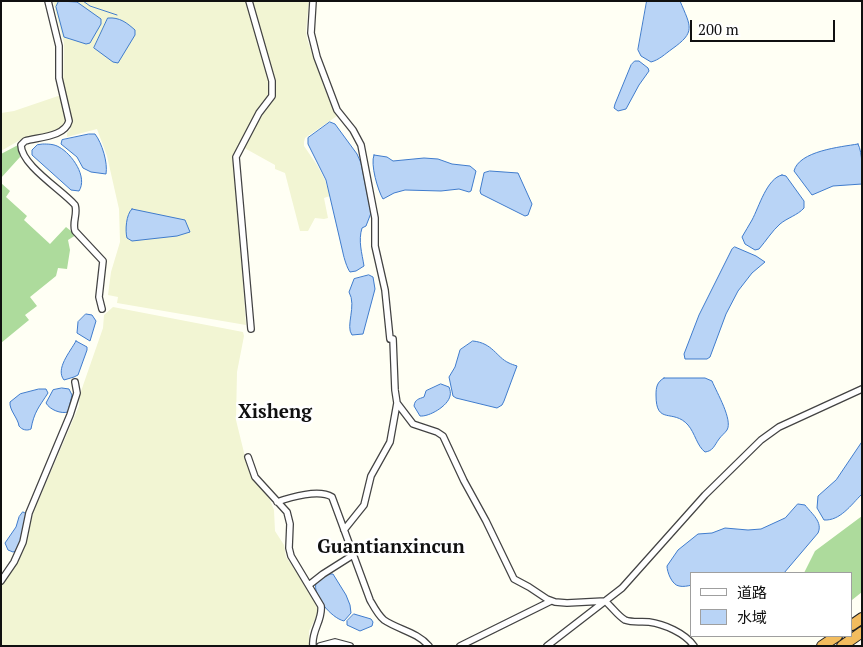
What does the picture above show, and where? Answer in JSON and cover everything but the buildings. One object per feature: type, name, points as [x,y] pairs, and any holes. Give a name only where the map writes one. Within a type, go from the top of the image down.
[{"type":"highway","points":[[842,646],[862,632]]},
{"type":"highway","points":[[822,646],[836,637]]},
{"type":"street","points":[[48,1],[59,46],[59,78],[69,121],[68,126],[62,131],[24,141],[21,145],[21,152],[27,161],[75,205],[75,231],[103,261],[99,296],[102,309]]},
{"type":"street","points":[[249,1],[272,81],[273,93],[272,98],[259,113],[236,157],[251,329]]},
{"type":"street","points":[[313,1],[311,33],[316,57],[337,110],[353,130],[361,144],[375,218],[375,246],[385,290],[398,403],[413,424],[443,436],[514,579],[551,601],[566,603],[605,601],[623,619],[630,622],[658,624],[682,635],[694,646]]},
{"type":"street","points":[[1,580],[14,562],[23,542],[29,513],[70,415],[77,393],[75,382]]},
{"type":"street","points":[[547,646],[622,588],[705,494],[761,440],[780,427],[862,389]]},
{"type":"street","points":[[344,530],[364,505],[370,476],[390,442],[398,403]]},
{"type":"street","points":[[248,457],[253,474],[288,512],[288,548],[290,556],[322,612],[314,634],[313,646]]},
{"type":"street","points":[[277,502],[309,494],[331,496],[370,600],[381,617],[421,638],[429,646]]},
{"type":"street","points":[[308,585],[353,555]]},
{"type":"street","points":[[460,646],[551,601]]},
{"type":"street","points":[[320,646],[335,642],[350,646]]},
{"type":"green space","points":[[53,1],[309,1],[307,39],[327,95],[337,116],[305,138],[304,142],[304,146],[325,180],[330,196],[324,198],[328,218],[315,218],[308,231],[300,231],[285,173],[275,169],[275,165],[239,145],[234,154],[246,325],[117,303],[118,297],[108,295],[111,272],[120,242],[119,209],[107,156],[97,129],[67,137],[72,123],[63,91],[64,43]]},
{"type":"green space","points":[[61,95],[66,120],[62,129],[20,140],[1,151],[1,113],[14,111]]},
{"type":"green space","points":[[18,145],[20,157],[1,178],[1,154]]},
{"type":"green space","points":[[1,183],[10,191],[6,197],[27,216],[24,220],[50,244],[66,227],[76,235],[68,240],[70,250],[67,269],[58,268],[56,276],[30,297],[37,306],[25,315],[29,320],[1,343]]},
{"type":"green space","points":[[113,307],[243,332],[244,336],[237,372],[236,420],[248,469],[270,500],[274,510],[275,531],[284,545],[286,557],[318,607],[318,613],[309,631],[309,646],[1,646],[1,582],[24,546],[34,511],[79,406],[79,397],[103,328],[104,315]]},
{"type":"green space","points":[[862,516],[862,592],[853,599],[853,572],[804,572],[815,551]]},
{"type":"water","points":[[59,1],[77,2],[101,19],[101,24],[90,43],[86,44],[64,37],[56,7]]},
{"type":"water","points":[[647,1],[680,1],[689,23],[688,33],[685,38],[651,62],[641,56],[638,50]]},
{"type":"water","points":[[108,18],[120,20],[135,30],[135,35],[118,63],[113,62],[94,48]]},
{"type":"water","points":[[635,61],[639,61],[649,71],[626,109],[618,111],[614,108],[615,104],[631,65]]},
{"type":"water","points":[[330,122],[335,124],[357,154],[361,163],[371,213],[366,226],[362,228],[360,238],[364,266],[350,272],[344,258],[326,180],[308,144],[308,138]]},
{"type":"water","points":[[95,134],[100,143],[104,153],[106,174],[91,172],[83,168],[77,157],[61,144],[62,140]]},
{"type":"water","points":[[43,144],[59,147],[73,160],[82,179],[79,191],[71,190],[32,155],[32,150],[37,145]]},
{"type":"water","points":[[858,144],[861,158],[862,184],[833,186],[812,195],[794,171],[797,164],[812,154]]},
{"type":"water","points":[[374,155],[387,157],[393,161],[424,158],[470,166],[476,171],[471,191],[459,189],[441,191],[405,190],[383,199],[374,171]]},
{"type":"water","points":[[490,171],[518,173],[532,204],[528,215],[525,216],[481,194],[484,173]]},
{"type":"water","points":[[782,175],[786,176],[804,201],[804,208],[780,224],[759,249],[755,250],[745,244],[742,237],[768,187],[772,181]]},
{"type":"water","points":[[132,209],[185,220],[190,232],[177,236],[132,241],[127,238],[126,231],[127,219]]},
{"type":"water","points":[[735,247],[765,262],[752,273],[738,291],[726,314],[710,357],[707,359],[685,359],[684,354],[699,315],[732,249]]},
{"type":"water","points":[[369,275],[373,277],[375,289],[363,334],[352,335],[350,326],[352,303],[349,292],[354,279]]},
{"type":"water","points":[[86,314],[92,315],[96,321],[90,341],[77,333],[78,322]]},
{"type":"water","points":[[76,341],[87,347],[87,350],[78,375],[64,380],[61,371],[62,366]]},
{"type":"water","points":[[473,341],[485,344],[505,360],[517,366],[504,401],[497,408],[453,396],[449,377],[455,367],[460,350]]},
{"type":"water","points":[[664,378],[705,378],[712,381],[726,413],[728,426],[727,430],[710,451],[705,452],[702,449],[688,425],[682,420],[662,414],[659,410],[656,390],[658,383]]},
{"type":"water","points":[[441,384],[449,387],[449,400],[438,410],[428,415],[420,416],[414,406],[415,402],[424,397],[426,391]]},
{"type":"water","points":[[46,389],[48,393],[35,414],[31,429],[23,429],[19,426],[10,402],[20,394]]},
{"type":"water","points":[[69,389],[72,395],[68,412],[56,411],[46,403],[53,390]]},
{"type":"water","points":[[862,442],[862,494],[840,515],[830,520],[824,520],[817,508],[818,496],[836,480]]},
{"type":"water","points":[[798,504],[805,505],[814,515],[819,529],[818,533],[785,572],[690,572],[690,585],[684,586],[676,585],[670,578],[667,566],[678,550],[698,534],[712,533],[725,528],[761,529],[785,518]]},
{"type":"water","points":[[23,512],[27,514],[22,537],[16,551],[13,552],[8,550],[5,543]]},
{"type":"water","points":[[329,574],[333,574],[350,605],[351,613],[344,621],[328,611],[317,594],[316,583]]},
{"type":"water","points":[[354,614],[371,619],[373,622],[372,626],[360,631],[347,625],[347,621]]},
{"type":"waterway","points":[[83,1],[90,6],[117,15]]},
{"type":"district","name":"Xisheng","points":[[275,413]]},
{"type":"district","name":"Guantianxincun","points":[[391,548]]}]
